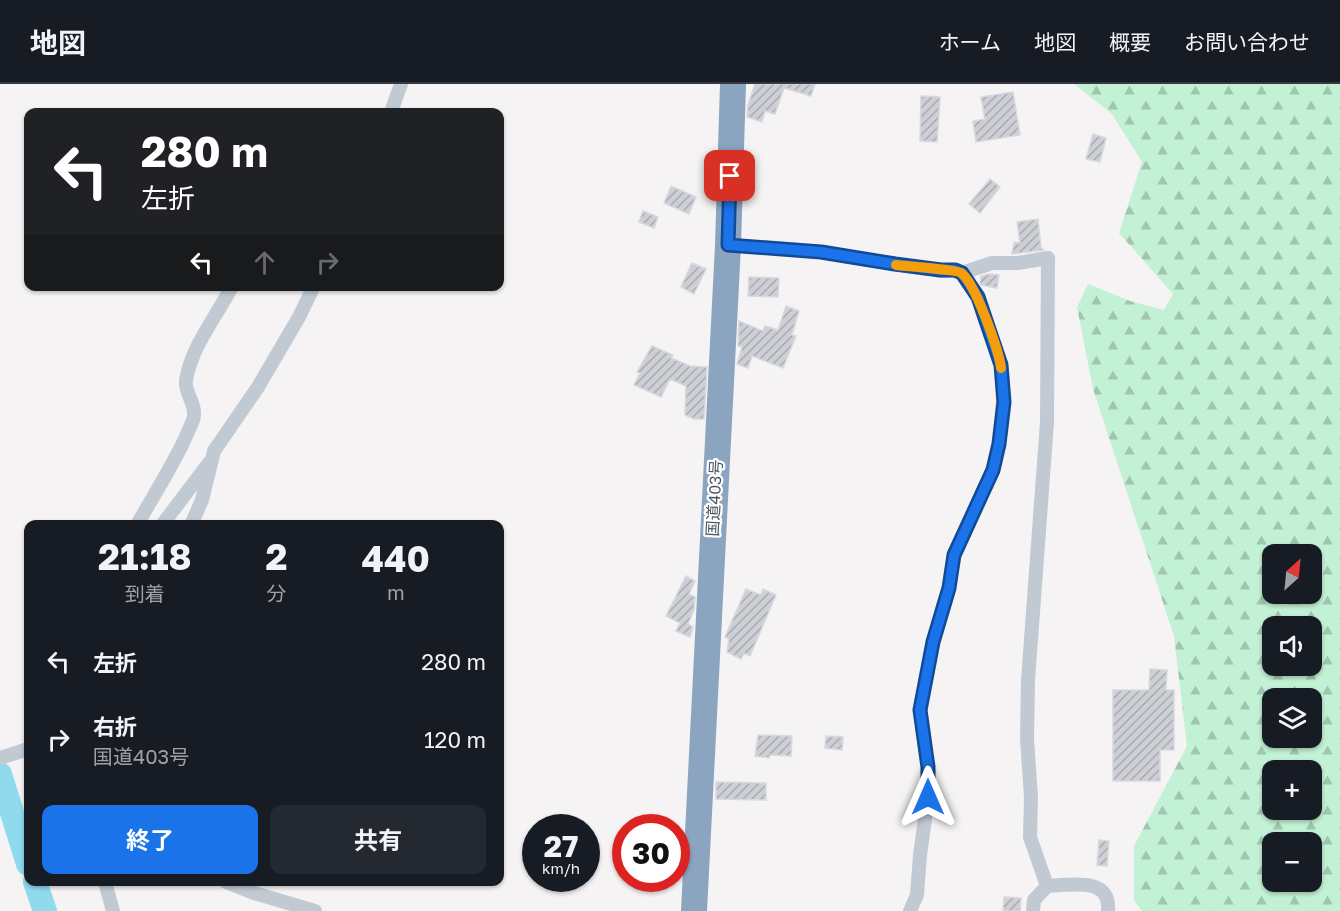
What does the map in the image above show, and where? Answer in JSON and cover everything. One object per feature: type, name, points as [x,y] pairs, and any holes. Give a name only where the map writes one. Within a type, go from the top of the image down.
[{"type":"highway","name":"国道403号","points":[[694,911],[728,245],[732,84]]},
{"type":"street","points":[[392,108],[401,84]]},
{"type":"street","points":[[728,245],[821,252],[895,264],[955,270],[962,273],[978,297],[1001,365],[1004,402],[993,470],[954,555],[949,588],[933,642],[920,710],[928,767],[928,797],[917,895],[910,911]]},
{"type":"street","points":[[962,273],[992,263],[1018,263],[1048,258],[1047,422],[1028,680],[1027,739],[1031,797],[1030,837],[1047,886]]},
{"type":"street","points":[[140,520],[194,417],[185,384],[190,361],[209,323],[229,291]]},
{"type":"street","points":[[193,520],[202,500],[214,451],[275,357],[311,291]]},
{"type":"street","points":[[166,520],[212,459]]},
{"type":"street","points":[[0,758],[24,750]]},
{"type":"street","points":[[1033,911],[1035,900],[1047,886],[1091,885],[1106,894],[1109,903],[1108,911]]},
{"type":"street","points":[[106,886],[113,911]]},
{"type":"street","points":[[236,886],[315,911]]},
{"type":"green space","points":[[1074,84],[1340,84],[1340,911],[1142,911],[1134,900],[1134,846],[1187,746],[1174,636],[1093,389],[1077,307],[1088,284],[1130,301],[1164,310],[1173,294],[1119,233],[1142,162],[1112,114]]},
{"type":"building","points":[[755,84],[815,84],[811,96],[784,88],[775,114],[765,111],[762,122],[747,117],[748,105]]},
{"type":"building","points":[[1013,92],[1020,135],[976,142],[973,121],[985,119],[981,97]]},
{"type":"building","points":[[921,96],[940,97],[937,142],[920,141]]},
{"type":"building","points":[[1093,134],[1106,138],[1100,162],[1086,159]]},
{"type":"building","points":[[990,179],[1000,187],[980,213],[969,204]]},
{"type":"building","points":[[671,186],[696,197],[689,214],[664,203]]},
{"type":"building","points":[[643,211],[658,217],[654,228],[639,222]]},
{"type":"building","points":[[1038,219],[1041,248],[1044,250],[1012,254],[1014,242],[1020,243],[1017,222]]},
{"type":"building","points":[[692,263],[706,269],[694,294],[681,287]]},
{"type":"building","points":[[999,275],[997,288],[981,285],[981,276]]},
{"type":"building","points":[[749,277],[779,278],[778,297],[748,296]]},
{"type":"building","points":[[786,306],[799,311],[792,335],[796,336],[783,368],[752,356],[748,368],[737,364],[742,347],[738,346],[739,321],[763,331],[765,326],[778,330]]},
{"type":"building","points":[[652,346],[673,355],[671,358],[690,366],[707,367],[704,419],[694,419],[685,415],[686,386],[670,379],[661,397],[634,385],[640,373],[637,372]]},
{"type":"building","points":[[686,576],[695,581],[689,594],[695,597],[694,610],[688,624],[693,627],[690,637],[676,631],[680,623],[666,616]]},
{"type":"building","points":[[746,589],[761,595],[763,589],[776,595],[750,656],[744,653],[741,659],[727,652],[729,639],[725,637]]},
{"type":"building","points":[[1150,669],[1167,670],[1166,690],[1174,690],[1174,750],[1160,750],[1160,781],[1113,781],[1113,690],[1149,690]]},
{"type":"building","points":[[758,735],[792,736],[791,756],[770,755],[769,758],[755,756]]},
{"type":"building","points":[[826,736],[843,737],[842,750],[825,748]]},
{"type":"building","points":[[716,782],[766,783],[766,800],[716,799]]},
{"type":"building","points":[[1099,840],[1109,841],[1107,866],[1097,865]]},
{"type":"building","points":[[1004,897],[1021,898],[1020,911],[1003,911]]},
{"type":"waterway","points":[[0,774],[24,851]]},
{"type":"waterway","points":[[36,886],[45,911]]},
{"type":"slow traffic","points":[[896,265],[955,270],[962,273],[978,297],[1001,368]]},
{"type":"route","points":[[730,176],[728,245],[821,252],[895,264],[955,270],[962,273],[978,297],[1001,365],[1004,402],[993,470],[973,518],[954,555],[949,588],[933,642],[920,710],[928,767],[928,797]]}]
